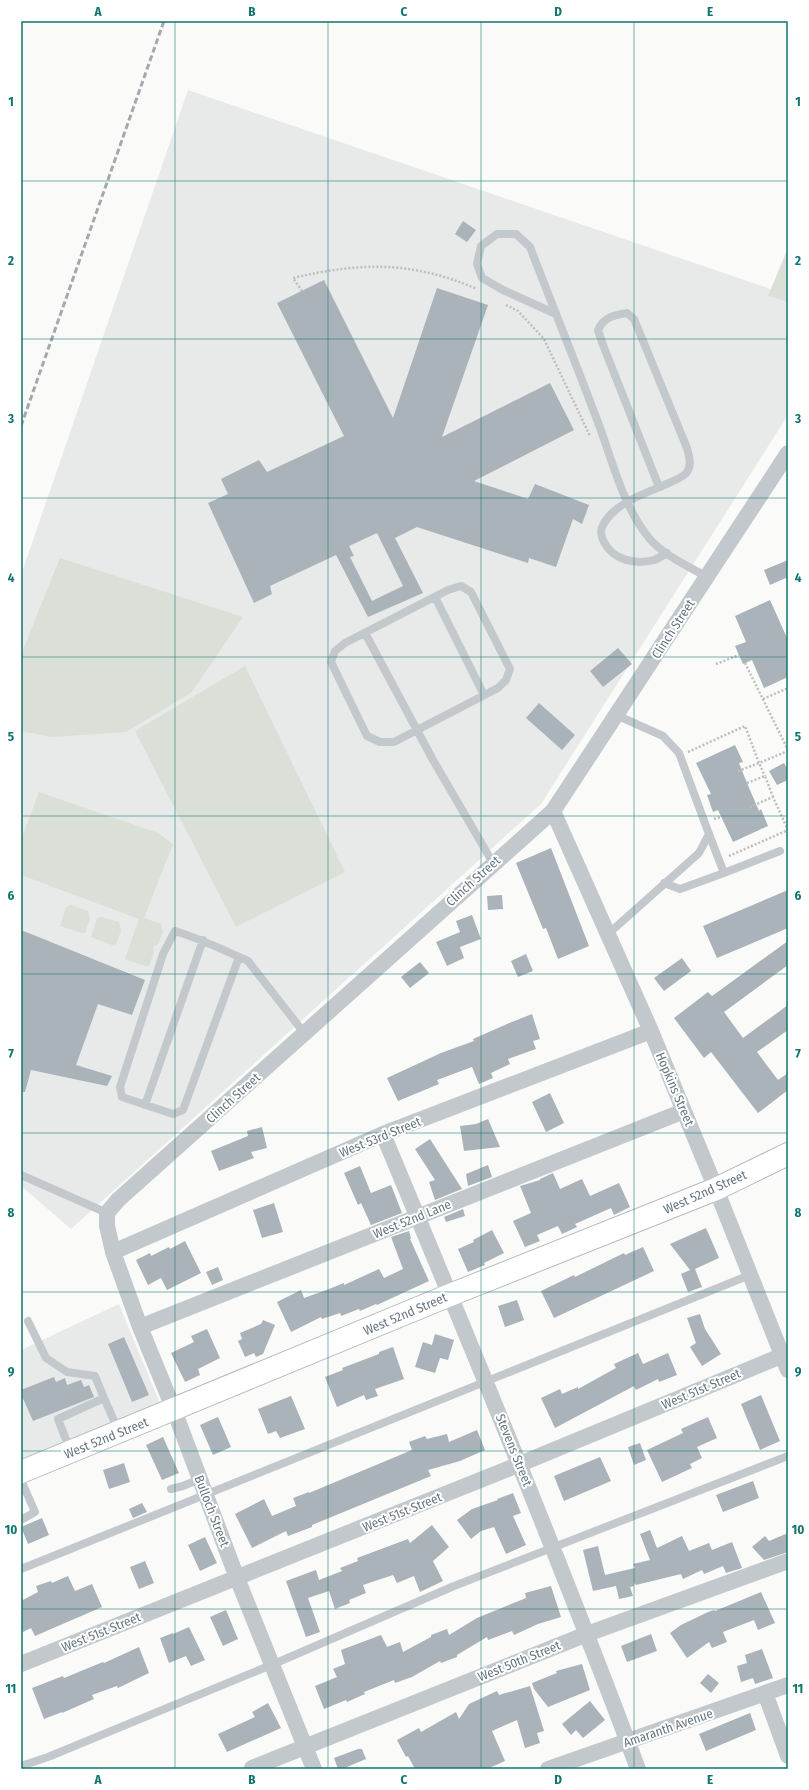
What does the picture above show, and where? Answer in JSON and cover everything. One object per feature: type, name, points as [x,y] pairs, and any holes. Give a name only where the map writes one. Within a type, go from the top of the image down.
[{"type":"main road","name":"West 52nd Street","points":[[21,1472],[450,1295],[716,1189],[788,1154]]},
{"type":"street","name":"Clinch Street","points":[[107,1213],[118,1200],[305,1034],[493,863],[553,811],[788,453]]},
{"type":"street","name":"Hopkins Street","points":[[553,811],[651,1032],[716,1189],[781,1356],[788,1370]]},
{"type":"street","name":"West 53rd Street","points":[[113,1252],[383,1134],[651,1032]]},
{"type":"street","name":"West 52nd Lane","points":[[140,1327],[684,1111]]},
{"type":"street","name":"Stevens Street","points":[[383,1134],[520,1464],[638,1769]]},
{"type":"street","points":[[107,1213],[107,1226],[113,1252]]},
{"type":"street","name":"Bulloch Street","points":[[113,1252],[140,1327],[174,1410],[237,1578],[314,1769]]},
{"type":"street","name":"West 51st Street","points":[[21,1664],[520,1464],[781,1356]]},
{"type":"street","name":"West 50th Street","points":[[252,1768],[587,1634],[788,1561]]},
{"type":"street","name":"Amaranth Avenue","points":[[548,1769],[788,1685]]},
{"type":"street","points":[[765,1693],[788,1756]]},
{"type":"lane","points":[[556,314],[503,290],[482,278],[477,264],[481,246],[497,234],[516,234],[530,248],[556,314],[634,518],[651,540],[668,553],[707,577]]},
{"type":"lane","points":[[659,487],[598,330],[602,322],[615,314],[627,313],[634,319],[688,448],[690,464],[687,473],[659,487],[628,502],[609,516],[602,526],[601,537],[607,549],[617,558],[633,562],[654,560],[668,553]]},
{"type":"lane","points":[[461,586],[471,592],[510,669],[506,680],[498,688],[394,742],[380,742],[367,736],[331,662],[335,651],[344,643],[435,597],[461,586]]},
{"type":"lane","points":[[435,597],[484,695]]},
{"type":"lane","points":[[365,633],[417,729],[493,863]]},
{"type":"lane","points":[[616,715],[663,736],[680,755],[724,873]]},
{"type":"lane","points":[[608,934],[699,852],[709,834]]},
{"type":"lane","points":[[664,883],[680,889],[780,851]]},
{"type":"lane","points":[[239,957],[183,1110],[173,1114],[122,1097],[120,1087],[164,954],[175,931],[203,940],[248,961],[305,1034]]},
{"type":"lane","points":[[145,1104],[203,940]]},
{"type":"lane","points":[[21,1175],[107,1213]]},
{"type":"lane","points":[[21,1569],[203,1487],[486,1381],[750,1275]]},
{"type":"lane","points":[[28,1321],[46,1358],[67,1372],[95,1376],[119,1432]]},
{"type":"lane","points":[[70,1452],[58,1418],[104,1398]]},
{"type":"lane","points":[[21,1766],[48,1757],[272,1664],[434,1594],[788,1456]]},
{"type":"lane","points":[[21,1480],[35,1512],[21,1520]]},
{"type":"lane","points":[[171,1489],[183,1486],[203,1487]]},
{"type":"path","points":[[302,291],[293,278],[321,271],[367,266],[392,266],[423,271],[451,278],[483,291]]},
{"type":"path","points":[[500,301],[518,311],[544,339],[592,439]]},
{"type":"path","points":[[716,664],[739,655]]},
{"type":"path","points":[[738,771],[788,751],[745,663]]},
{"type":"path","points":[[763,699],[788,688]]},
{"type":"path","points":[[680,755],[745,726],[764,776],[788,830],[719,860]]},
{"type":"path","points":[[747,783],[764,776]]},
{"type":"path","points":[[750,806],[773,797]]},
{"type":"shaded area","points":[[188,90],[788,295],[788,415],[541,804],[71,1229],[21,1186],[21,575]]},
{"type":"shaded area","points":[[788,248],[788,302],[768,296]]},
{"type":"shaded area","points":[[60,558],[243,617],[192,692],[126,732],[51,737],[21,731],[21,655]]},
{"type":"shaded area","points":[[245,666],[345,872],[236,927],[135,731]]},
{"type":"shaded area","points":[[39,792],[158,833],[173,844],[144,918],[161,924],[163,932],[157,946],[153,946],[154,952],[149,966],[125,959],[139,919],[21,875],[21,840]]},
{"type":"shaded area","points":[[71,905],[88,911],[90,919],[85,933],[60,926],[66,907]]},
{"type":"shaded area","points":[[102,917],[119,922],[121,931],[116,944],[112,945],[91,937],[97,918]]},
{"type":"shaded area","points":[[119,1304],[161,1406],[21,1463],[21,1350]]},
{"type":"building","points":[[463,221],[476,230],[467,242],[455,234]]},
{"type":"building","points":[[324,280],[393,418],[437,288],[488,305],[442,437],[550,383],[574,430],[474,481],[528,499],[535,484],[589,505],[582,524],[573,519],[556,567],[529,558],[528,563],[417,527],[395,538],[423,593],[368,617],[336,555],[270,586],[272,594],[254,603],[208,503],[228,494],[221,479],[259,460],[267,472],[344,436],[277,303]],"holes":[[[377,533],[403,586],[372,601],[350,557],[354,556],[349,546]]]},
{"type":"building","points":[[788,560],[788,577],[770,585],[764,570]]},
{"type":"building","points":[[770,600],[788,640],[788,677],[764,688],[752,660],[743,664],[735,646],[746,642],[735,616]]},
{"type":"building","points":[[618,648],[632,664],[603,687],[590,671]]},
{"type":"building","points":[[539,703],[575,735],[562,750],[526,718]]},
{"type":"building","points":[[735,745],[743,762],[739,763],[747,783],[759,811],[761,809],[768,826],[733,842],[718,810],[713,812],[707,795],[711,794],[696,763]]},
{"type":"building","points":[[784,763],[788,770],[788,780],[777,785],[769,771]]},
{"type":"building","points":[[551,848],[589,946],[558,959],[546,928],[543,929],[516,863]]},
{"type":"building","points":[[788,890],[788,928],[717,958],[703,926]]},
{"type":"building","points":[[502,895],[503,909],[488,910],[487,896]]},
{"type":"building","points":[[472,915],[481,939],[460,947],[464,958],[447,966],[436,942],[460,932],[456,921]]},
{"type":"building","points":[[21,930],[145,980],[132,1015],[98,1004],[76,1065],[112,1076],[107,1086],[31,1070],[25,1092],[21,1092]]},
{"type":"building","points":[[788,941],[788,965],[724,1012],[743,1038],[788,1005],[788,1030],[757,1052],[778,1080],[788,1073],[788,1090],[758,1113],[711,1052],[704,1058],[674,1018],[708,992],[712,996]]},
{"type":"building","points":[[526,954],[533,971],[518,977],[511,961]]},
{"type":"building","points":[[682,958],[691,971],[664,991],[654,978]]},
{"type":"building","points":[[420,962],[429,973],[410,988],[401,977]]},
{"type":"building","points":[[532,1014],[540,1039],[533,1041],[536,1049],[508,1059],[510,1064],[491,1073],[493,1078],[479,1084],[472,1067],[437,1080],[439,1084],[398,1101],[387,1078],[441,1053],[474,1041],[473,1039]]},
{"type":"building","points":[[550,1093],[564,1123],[546,1132],[532,1102]]},
{"type":"building","points":[[488,1119],[500,1147],[464,1151],[460,1126],[476,1124]]},
{"type":"building","points":[[262,1127],[267,1148],[251,1152],[254,1158],[219,1171],[211,1151],[248,1136],[247,1131]]},
{"type":"building","points":[[430,1139],[462,1189],[435,1200],[429,1182],[435,1180],[415,1149]]},
{"type":"building","points":[[488,1165],[492,1177],[468,1186],[466,1174]]},
{"type":"building","points":[[360,1166],[371,1193],[391,1185],[402,1213],[371,1225],[361,1203],[358,1205],[344,1173]]},
{"type":"building","points":[[553,1173],[560,1189],[582,1179],[590,1196],[619,1183],[630,1207],[614,1215],[611,1208],[575,1224],[577,1227],[562,1234],[558,1226],[537,1235],[540,1241],[525,1247],[513,1221],[531,1213],[520,1186],[540,1180]]},
{"type":"building","points":[[274,1203],[283,1232],[262,1238],[253,1210]]},
{"type":"building","points":[[463,1209],[465,1216],[446,1222],[444,1217]]},
{"type":"building","points":[[706,1228],[719,1258],[695,1269],[702,1287],[688,1292],[681,1274],[690,1270],[670,1244]]},
{"type":"building","points":[[492,1230],[504,1253],[484,1263],[485,1265],[468,1272],[458,1249],[474,1242],[473,1240]]},
{"type":"building","points":[[409,1231],[410,1239],[429,1281],[377,1305],[376,1304],[360,1311],[359,1309],[341,1316],[340,1313],[322,1319],[321,1317],[291,1332],[277,1302],[301,1290],[304,1298],[344,1283],[344,1285],[379,1269],[384,1278],[403,1269],[391,1237]]},
{"type":"building","points":[[185,1241],[201,1273],[167,1290],[161,1278],[148,1285],[136,1260],[150,1253],[151,1256],[169,1247],[170,1249]]},
{"type":"building","points":[[643,1247],[654,1271],[554,1318],[541,1291],[574,1275],[575,1277],[624,1253],[625,1255]]},
{"type":"building","points":[[218,1267],[223,1280],[212,1285],[206,1272]]},
{"type":"building","points":[[517,1300],[524,1320],[505,1327],[498,1306]]},
{"type":"building","points":[[700,1314],[705,1329],[721,1354],[702,1366],[690,1347],[696,1343],[687,1318]]},
{"type":"building","points":[[263,1320],[275,1325],[263,1354],[256,1357],[254,1353],[245,1357],[238,1341],[242,1339],[240,1333],[261,1324]]},
{"type":"building","points":[[207,1329],[220,1358],[198,1369],[200,1375],[185,1382],[171,1353],[194,1342],[191,1336]]},
{"type":"building","points":[[435,1334],[454,1340],[448,1360],[440,1358],[435,1373],[415,1367],[423,1342],[432,1345]]},
{"type":"building","points":[[124,1337],[149,1395],[132,1402],[108,1344]]},
{"type":"building","points":[[393,1347],[404,1379],[375,1389],[378,1396],[366,1400],[364,1395],[337,1407],[325,1377],[343,1370],[342,1368]]},
{"type":"building","points":[[638,1353],[643,1364],[668,1353],[677,1375],[659,1382],[658,1379],[636,1390],[634,1386],[555,1428],[541,1398],[560,1389],[562,1394],[578,1387],[578,1389],[616,1368],[614,1364]]},
{"type":"building","points":[[54,1377],[56,1382],[65,1378],[67,1385],[81,1380],[84,1387],[89,1385],[94,1397],[33,1421],[21,1394],[21,1390]]},
{"type":"building","points":[[761,1395],[780,1441],[760,1450],[741,1404]]},
{"type":"building","points":[[291,1396],[305,1429],[280,1438],[276,1431],[268,1434],[258,1409]]},
{"type":"building","points":[[218,1417],[231,1447],[213,1455],[200,1425]]},
{"type":"building","points":[[708,1417],[717,1438],[697,1447],[702,1458],[690,1464],[692,1468],[662,1482],[647,1450],[683,1433],[681,1429]]},
{"type":"building","points":[[477,1430],[485,1450],[460,1461],[428,1470],[431,1476],[288,1536],[286,1531],[252,1548],[235,1514],[264,1499],[272,1516],[296,1506],[293,1498],[309,1493],[412,1450],[409,1442],[425,1436],[427,1439],[447,1434],[449,1442]]},
{"type":"building","points":[[163,1437],[179,1473],[162,1480],[146,1445]]},
{"type":"building","points":[[640,1443],[646,1460],[634,1465],[628,1447]]},
{"type":"building","points":[[600,1457],[611,1481],[564,1501],[554,1476]]},
{"type":"building","points":[[124,1463],[130,1482],[109,1489],[103,1470]]},
{"type":"building","points":[[753,1481],[759,1498],[723,1512],[716,1495]]},
{"type":"building","points":[[513,1493],[521,1513],[513,1516],[526,1545],[506,1554],[494,1527],[481,1531],[471,1539],[457,1520],[472,1509]]},
{"type":"building","points":[[142,1503],[147,1512],[133,1518],[129,1509]]},
{"type":"building","points":[[42,1518],[49,1535],[28,1544],[21,1527]]},
{"type":"building","points":[[432,1525],[449,1547],[433,1561],[443,1581],[420,1592],[414,1576],[397,1583],[393,1575],[363,1585],[366,1593],[349,1600],[350,1603],[335,1609],[329,1591],[308,1598],[320,1632],[306,1637],[286,1581],[316,1570],[319,1580],[342,1571],[340,1568],[358,1561],[357,1558],[408,1539],[410,1543]]},
{"type":"building","points":[[650,1530],[657,1548],[682,1536],[689,1551],[709,1543],[712,1550],[732,1542],[742,1568],[726,1573],[723,1566],[704,1574],[702,1570],[683,1579],[681,1574],[636,1585],[634,1583],[634,1586],[630,1587],[633,1596],[619,1599],[616,1586],[593,1591],[583,1550],[598,1546],[605,1575],[635,1568],[633,1564],[650,1560],[640,1534]]},
{"type":"building","points":[[788,1533],[788,1552],[764,1560],[752,1547],[765,1536],[769,1541]]},
{"type":"building","points":[[205,1537],[217,1563],[200,1571],[188,1545]]},
{"type":"building","points":[[145,1561],[154,1583],[139,1589],[130,1567]]},
{"type":"building","points":[[68,1576],[75,1591],[92,1584],[102,1607],[35,1636],[31,1628],[21,1633],[21,1601],[38,1592],[36,1586],[51,1581],[52,1583]]},
{"type":"building","points":[[551,1586],[561,1617],[538,1624],[514,1635],[512,1631],[488,1640],[487,1637],[457,1655],[457,1657],[441,1663],[440,1661],[412,1677],[395,1683],[394,1680],[364,1692],[365,1694],[347,1702],[346,1700],[324,1709],[315,1686],[337,1677],[333,1669],[345,1664],[341,1650],[381,1635],[387,1647],[400,1642],[403,1652],[431,1637],[431,1635],[447,1629],[449,1635],[477,1618],[526,1598],[525,1593]]},
{"type":"building","points":[[761,1592],[775,1623],[758,1630],[754,1620],[723,1632],[727,1642],[712,1648],[709,1642],[687,1658],[670,1633],[681,1625],[708,1612],[715,1611]]},
{"type":"building","points":[[226,1610],[238,1639],[223,1646],[210,1617]]},
{"type":"building","points":[[189,1627],[205,1660],[191,1666],[186,1656],[169,1663],[160,1638]]},
{"type":"building","points":[[651,1634],[657,1651],[627,1662],[621,1646]]},
{"type":"building","points":[[139,1647],[149,1673],[118,1688],[117,1686],[92,1695],[94,1699],[44,1719],[32,1688],[63,1676],[64,1678],[103,1662],[104,1663]]},
{"type":"building","points":[[762,1649],[773,1678],[755,1684],[753,1678],[741,1682],[737,1666],[747,1663],[745,1655]]},
{"type":"building","points":[[582,1664],[590,1690],[548,1707],[534,1689],[532,1683],[557,1673],[556,1671]]},
{"type":"building","points":[[708,1674],[719,1683],[711,1693],[700,1683]]},
{"type":"building","points":[[530,1686],[544,1731],[537,1733],[540,1743],[525,1748],[517,1720],[492,1731],[505,1761],[487,1769],[415,1769],[408,1756],[406,1757],[397,1740],[419,1728],[421,1732],[456,1712],[459,1719],[469,1704],[497,1691],[499,1695]]},
{"type":"building","points":[[590,1701],[605,1720],[583,1738],[576,1730],[571,1735],[562,1724]]},
{"type":"building","points":[[268,1703],[281,1728],[227,1752],[218,1734],[255,1717],[252,1712]]},
{"type":"building","points":[[750,1713],[756,1730],[706,1751],[699,1734]]},
{"type":"building","points":[[358,1749],[362,1749],[366,1759],[342,1769],[338,1769],[334,1758]]},
{"type":"railway","points":[[21,426],[164,21]]}]
